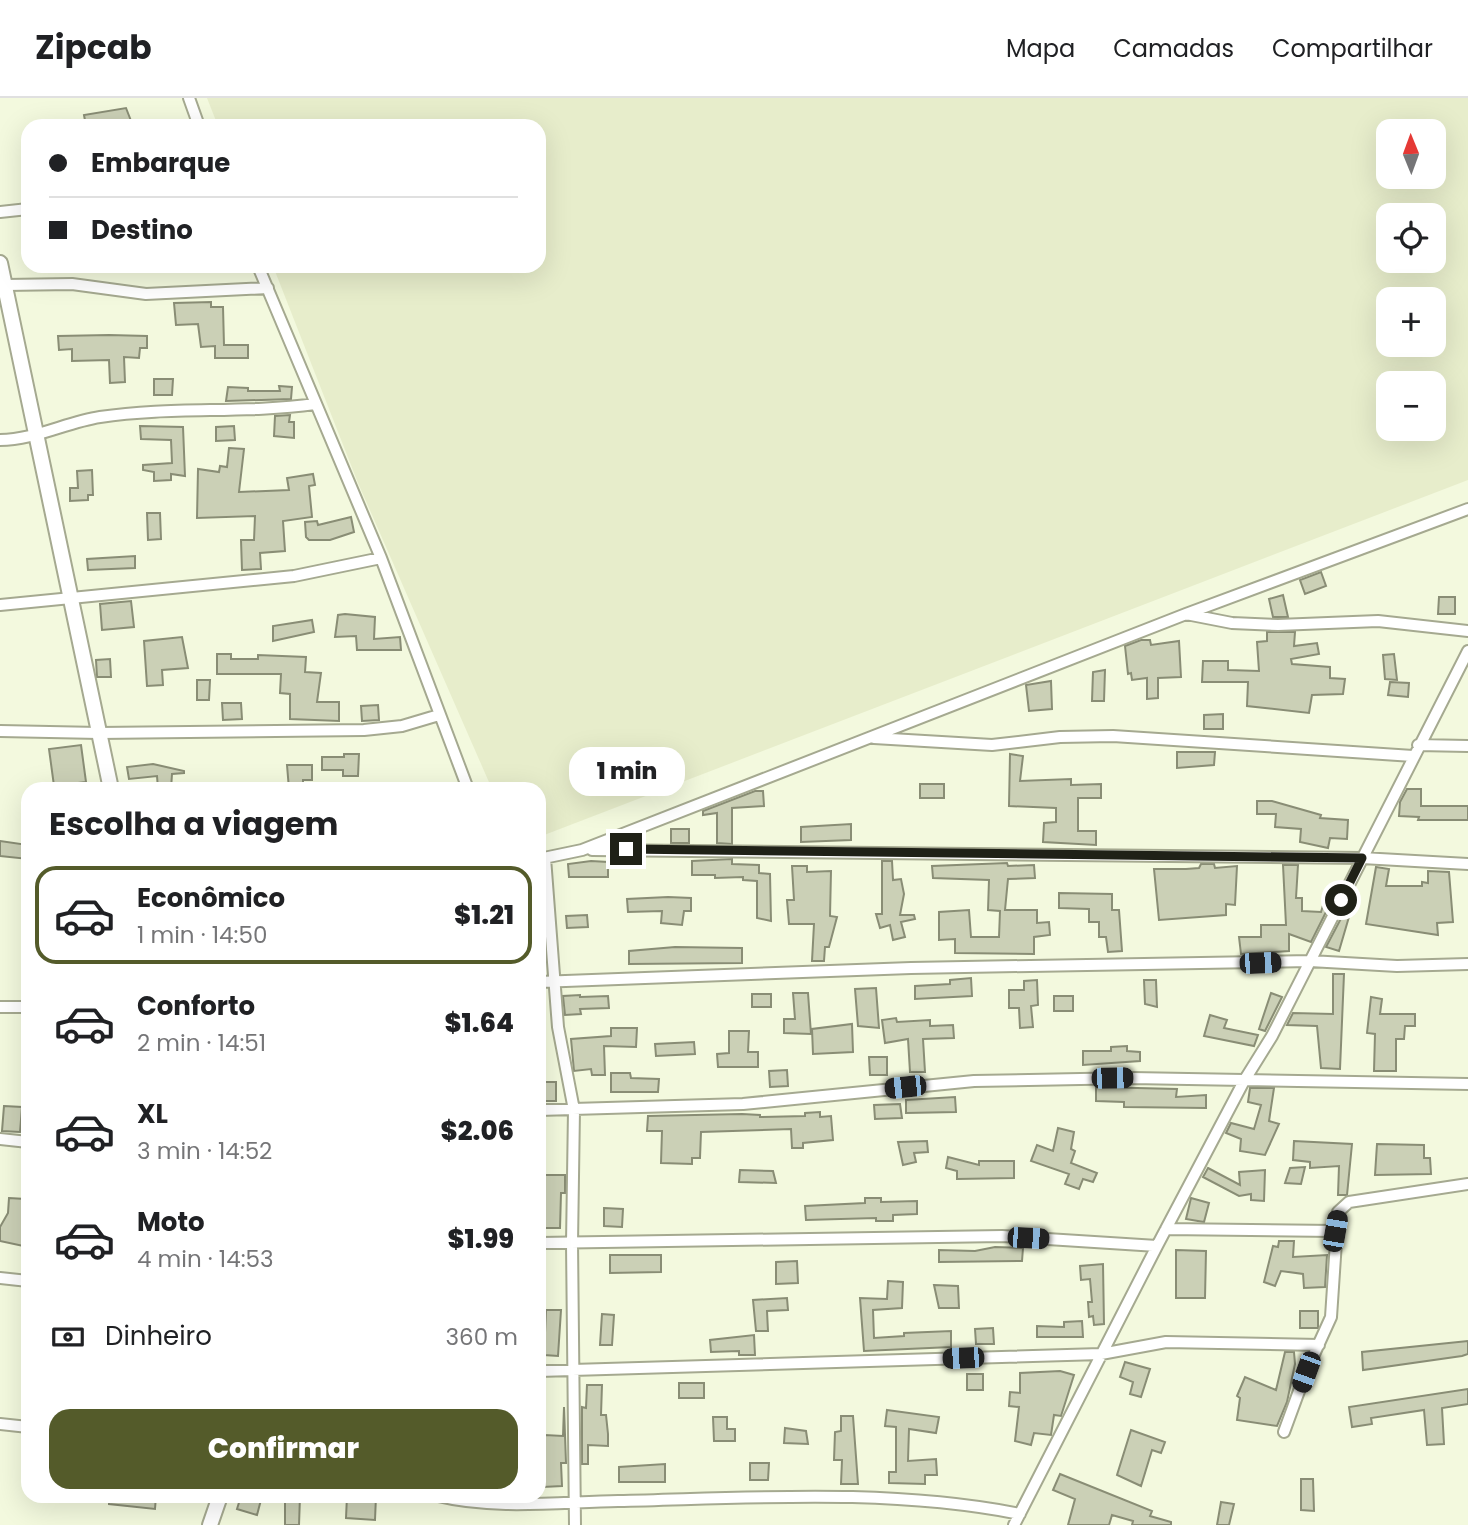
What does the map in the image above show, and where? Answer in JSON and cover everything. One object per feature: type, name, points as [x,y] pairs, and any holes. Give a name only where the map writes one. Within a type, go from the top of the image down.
[{"type":"street","points":[[189,98],[197,119]]},
{"type":"street","points":[[0,212],[21,210]]},
{"type":"street","points":[[0,263],[4,293],[110,782]]},
{"type":"street","points":[[261,273],[381,558],[465,782]]},
{"type":"street","points":[[4,293],[72,284],[146,294],[268,288]]},
{"type":"street","points":[[0,440],[97,417],[163,410],[244,411],[315,404]]},
{"type":"street","points":[[546,857],[582,850],[1186,614],[1465,511]]},
{"type":"street","points":[[0,605],[294,576],[381,558]]},
{"type":"street","points":[[1186,614],[1232,623],[1278,625],[1378,621],[1468,631]]},
{"type":"street","points":[[1014,1525],[1244,1081],[1272,1036],[1468,651]]},
{"type":"street","points":[[0,731],[99,733],[364,730],[402,726],[439,715]]},
{"type":"street","points":[[871,737],[992,746],[1059,737],[1113,736],[1416,750],[1468,746]]},
{"type":"street","points":[[582,850],[1362,858],[1468,864]]},
{"type":"street","points":[[546,896],[558,1027],[574,1110],[572,1243],[575,1525]]},
{"type":"street","points":[[546,982],[911,968],[1310,961],[1397,966],[1468,964]]},
{"type":"street","points":[[0,1007],[21,1007]]},
{"type":"street","points":[[546,1110],[743,1104],[974,1080],[1132,1077],[1468,1084]]},
{"type":"street","points":[[0,1139],[21,1141]]},
{"type":"street","points":[[1284,1432],[1331,1317],[1338,1212],[1349,1202],[1468,1184]]},
{"type":"street","points":[[1166,1229],[1335,1231]]},
{"type":"street","points":[[546,1242],[1002,1236],[1157,1246]]},
{"type":"street","points":[[0,1278],[21,1280]]},
{"type":"street","points":[[546,1371],[1101,1354],[1166,1342],[1319,1345]]},
{"type":"street","points":[[0,1423],[21,1426]]},
{"type":"street","points":[[546,1502],[846,1498],[971,1504],[1020,1514]]},
{"type":"street","points":[[210,1525],[218,1503]]},
{"type":"shaded area","points":[[207,98],[1468,98],[1468,480],[546,834],[546,782],[489,782],[358,483],[276,273],[546,273],[546,119],[215,119]]},
{"type":"building","points":[[126,108],[130,119],[85,119],[84,115]]},
{"type":"building","points":[[211,302],[211,307],[223,307],[224,345],[248,345],[248,358],[215,358],[215,346],[201,347],[198,324],[176,325],[174,303]]},
{"type":"building","points":[[58,336],[147,336],[147,348],[140,348],[139,358],[124,357],[125,382],[110,383],[109,360],[72,361],[72,349],[59,350]]},
{"type":"building","points":[[154,379],[173,379],[172,395],[154,395]]},
{"type":"building","points":[[279,386],[292,387],[291,399],[226,401],[228,387],[248,388],[248,391],[280,391]]},
{"type":"building","points":[[290,415],[289,422],[294,422],[294,438],[274,436],[275,416]]},
{"type":"building","points":[[140,426],[183,427],[185,476],[171,474],[171,480],[154,481],[154,472],[143,470],[143,465],[172,463],[171,440],[141,439]]},
{"type":"building","points":[[234,426],[235,440],[216,441],[216,427]]},
{"type":"building","points":[[229,448],[244,449],[239,492],[289,490],[287,478],[313,474],[315,485],[309,486],[312,517],[283,521],[285,551],[260,553],[261,569],[242,570],[241,540],[254,540],[255,516],[197,518],[198,469],[219,472],[220,466],[227,467]]},
{"type":"building","points":[[92,470],[93,495],[88,495],[88,500],[70,501],[70,488],[78,488],[77,471]]},
{"type":"building","points":[[147,513],[160,513],[161,539],[148,540]]},
{"type":"building","points":[[351,517],[354,532],[330,540],[309,540],[306,537],[305,522],[317,521],[318,525]]},
{"type":"building","points":[[135,556],[135,568],[88,570],[87,559]]},
{"type":"building","points":[[1321,572],[1326,586],[1305,594],[1300,580]]},
{"type":"building","points":[[1283,595],[1288,617],[1273,617],[1269,599]]},
{"type":"building","points":[[1439,597],[1455,597],[1455,614],[1438,614]]},
{"type":"building","points":[[131,601],[134,627],[102,630],[100,604]]},
{"type":"building","points":[[338,615],[375,617],[374,639],[400,637],[401,650],[357,650],[356,636],[335,637]]},
{"type":"building","points":[[312,620],[314,632],[273,641],[273,626]]},
{"type":"building","points":[[1267,632],[1295,632],[1294,646],[1317,643],[1319,654],[1291,659],[1292,664],[1330,667],[1330,678],[1345,679],[1343,694],[1312,695],[1309,713],[1247,706],[1248,682],[1202,682],[1203,661],[1228,661],[1228,670],[1259,671],[1257,642],[1267,641]]},
{"type":"building","points":[[182,637],[188,668],[162,670],[163,685],[147,686],[144,641]]},
{"type":"building","points":[[1141,640],[1150,640],[1151,645],[1179,641],[1181,677],[1158,678],[1158,698],[1147,699],[1147,678],[1132,680],[1131,673],[1128,674],[1125,646]]},
{"type":"building","points":[[217,654],[231,654],[231,659],[258,659],[258,655],[306,657],[305,672],[321,673],[317,702],[339,702],[339,721],[290,719],[290,694],[280,693],[281,674],[217,674]]},
{"type":"building","points":[[1394,654],[1397,680],[1385,679],[1383,655]]},
{"type":"building","points":[[110,659],[111,677],[97,677],[96,660]]},
{"type":"building","points":[[1105,670],[1104,701],[1092,701],[1093,672]]},
{"type":"building","points":[[197,680],[210,680],[209,700],[197,700]]},
{"type":"building","points":[[1051,681],[1052,709],[1029,711],[1026,685]]},
{"type":"building","points":[[1390,682],[1409,683],[1408,697],[1388,695]]},
{"type":"building","points":[[222,703],[241,703],[242,719],[223,720]]},
{"type":"building","points":[[378,705],[379,720],[362,721],[361,706]]},
{"type":"building","points":[[1223,714],[1223,729],[1204,729],[1204,715]]},
{"type":"building","points":[[81,745],[86,782],[53,782],[49,749]]},
{"type":"building","points":[[1177,752],[1215,752],[1214,765],[1177,768]]},
{"type":"building","points":[[344,754],[359,754],[358,776],[343,776],[343,770],[322,770],[322,757],[344,757]]},
{"type":"building","points":[[1010,754],[1023,756],[1020,781],[1071,779],[1071,785],[1101,784],[1101,798],[1078,798],[1078,831],[1096,831],[1096,845],[1043,842],[1044,823],[1056,822],[1056,808],[1009,806]]},
{"type":"building","points":[[153,764],[184,773],[172,774],[171,782],[157,782],[157,776],[129,779],[127,767]]},
{"type":"building","points":[[287,765],[312,765],[312,780],[288,782]]},
{"type":"building","points":[[920,784],[944,784],[944,798],[920,798]]},
{"type":"building","points":[[1407,789],[1421,789],[1421,806],[1468,806],[1468,820],[1418,820],[1419,817],[1399,816],[1400,802]]},
{"type":"building","points":[[755,791],[763,791],[764,806],[732,808],[732,844],[717,843],[717,813],[703,815],[703,811]]},
{"type":"building","points":[[1257,801],[1272,801],[1321,815],[1320,818],[1348,820],[1347,839],[1330,838],[1328,848],[1300,842],[1301,829],[1275,827],[1276,814],[1257,814]]},
{"type":"building","points":[[851,824],[851,840],[801,842],[801,827]]},
{"type":"building","points":[[671,829],[689,829],[689,843],[671,843]]},
{"type":"building","points":[[0,841],[21,844],[21,858],[0,856]]},
{"type":"building","points":[[732,859],[732,864],[759,865],[759,873],[770,874],[771,921],[757,918],[757,881],[743,880],[743,877],[692,875],[692,861]]},
{"type":"building","points":[[882,861],[892,861],[893,880],[901,879],[904,894],[900,915],[914,915],[915,919],[901,922],[905,937],[893,940],[890,925],[880,928],[876,914],[882,914]]},
{"type":"building","points":[[608,862],[608,877],[569,877],[568,864]]},
{"type":"building","points":[[1007,863],[1008,866],[1034,865],[1035,878],[1008,879],[1005,910],[1037,910],[1037,923],[1049,922],[1050,935],[1034,937],[1034,954],[955,953],[955,939],[939,940],[939,912],[969,910],[971,937],[999,937],[1000,911],[988,910],[989,880],[933,878],[932,866]]},
{"type":"building","points":[[1201,864],[1214,864],[1215,868],[1237,866],[1235,905],[1226,904],[1226,915],[1159,920],[1154,869],[1199,868]]},
{"type":"building","points":[[1283,865],[1298,865],[1296,898],[1302,898],[1302,911],[1321,912],[1324,902],[1330,904],[1311,942],[1289,934],[1289,951],[1241,954],[1239,937],[1261,937],[1261,925],[1286,925]]},
{"type":"building","points":[[792,866],[807,866],[807,872],[831,871],[830,916],[837,917],[829,947],[825,947],[824,961],[812,961],[814,924],[789,924],[787,900],[794,900]]},
{"type":"building","points":[[1376,867],[1389,869],[1386,886],[1422,886],[1422,882],[1428,883],[1428,871],[1449,872],[1453,922],[1437,923],[1438,935],[1366,924]]},
{"type":"building","points":[[1059,893],[1112,894],[1112,910],[1119,910],[1122,951],[1108,952],[1106,937],[1099,937],[1099,922],[1089,922],[1089,909],[1059,908]]},
{"type":"building","points":[[691,898],[691,911],[684,911],[682,925],[661,923],[662,911],[628,912],[627,899]]},
{"type":"building","points":[[1346,909],[1351,910],[1339,951],[1326,947]]},
{"type":"building","points":[[587,915],[588,927],[567,928],[566,916]]},
{"type":"building","points":[[675,947],[742,948],[742,963],[629,964],[629,951]]},
{"type":"building","points":[[1333,974],[1344,974],[1340,1069],[1321,1068],[1317,1026],[1287,1025],[1293,1013],[1333,1014]]},
{"type":"building","points":[[971,978],[972,996],[915,999],[915,986],[950,984],[950,980]]},
{"type":"building","points":[[1037,980],[1038,1005],[1031,1006],[1033,1027],[1020,1028],[1019,1008],[1009,1008],[1009,990],[1024,990],[1024,981]]},
{"type":"building","points":[[1144,980],[1156,980],[1157,1007],[1145,1004]]},
{"type":"building","points":[[876,988],[879,1028],[858,1026],[855,989]]},
{"type":"building","points":[[793,993],[808,993],[811,1034],[784,1033],[784,1019],[795,1019]]},
{"type":"building","points":[[1271,993],[1282,997],[1265,1031],[1259,1029]]},
{"type":"building","points":[[752,994],[771,994],[771,1007],[752,1007]]},
{"type":"building","points":[[563,996],[608,996],[609,1008],[580,1009],[581,1014],[565,1015]]},
{"type":"building","points":[[1054,996],[1073,996],[1073,1011],[1054,1011]]},
{"type":"building","points":[[1371,997],[1382,999],[1380,1014],[1415,1014],[1415,1026],[1405,1026],[1404,1039],[1396,1039],[1396,1071],[1374,1071],[1375,1034],[1367,1033]]},
{"type":"building","points":[[1210,1015],[1227,1020],[1224,1028],[1258,1035],[1254,1046],[1204,1036]]},
{"type":"building","points":[[896,1018],[897,1022],[930,1020],[930,1026],[953,1025],[954,1038],[923,1039],[925,1072],[910,1072],[908,1039],[885,1043],[882,1020]]},
{"type":"building","points":[[852,1024],[853,1052],[813,1054],[812,1029]]},
{"type":"building","points":[[611,1028],[637,1028],[636,1047],[604,1046],[605,1075],[592,1075],[591,1069],[574,1071],[571,1039],[611,1036]]},
{"type":"building","points":[[729,1031],[749,1031],[748,1052],[758,1052],[758,1067],[718,1067],[717,1054],[729,1053]]},
{"type":"building","points":[[694,1042],[695,1054],[656,1056],[655,1044]]},
{"type":"building","points":[[1127,1046],[1127,1051],[1140,1052],[1140,1061],[1083,1065],[1083,1051],[1111,1051],[1111,1047]]},
{"type":"building","points":[[869,1057],[887,1057],[887,1075],[870,1075]]},
{"type":"building","points":[[787,1070],[788,1086],[770,1087],[769,1071]]},
{"type":"building","points":[[611,1073],[630,1073],[631,1078],[659,1079],[658,1092],[611,1092]]},
{"type":"building","points":[[546,1082],[556,1082],[556,1101],[546,1101]]},
{"type":"building","points":[[1096,1087],[1177,1089],[1176,1097],[1206,1095],[1206,1108],[1124,1107],[1124,1102],[1096,1101]]},
{"type":"building","points":[[1250,1088],[1274,1088],[1269,1121],[1279,1124],[1265,1155],[1240,1151],[1241,1139],[1226,1133],[1231,1123],[1254,1129],[1261,1105],[1248,1102]]},
{"type":"building","points":[[955,1097],[956,1112],[906,1113],[906,1100]]},
{"type":"building","points":[[900,1104],[902,1118],[875,1119],[874,1105]]},
{"type":"building","points":[[4,1106],[21,1107],[20,1132],[2,1131]]},
{"type":"building","points":[[820,1112],[820,1117],[831,1116],[833,1140],[803,1143],[803,1148],[792,1148],[791,1129],[701,1132],[700,1158],[692,1158],[692,1164],[661,1163],[662,1131],[647,1131],[648,1116],[805,1116],[805,1113]]},
{"type":"building","points":[[1058,1128],[1074,1132],[1071,1149],[1075,1151],[1071,1163],[1097,1173],[1093,1182],[1083,1179],[1079,1189],[1065,1184],[1069,1174],[1031,1161],[1037,1145],[1053,1151]]},
{"type":"building","points":[[927,1141],[928,1152],[914,1153],[916,1162],[903,1165],[898,1142]]},
{"type":"building","points":[[1294,1141],[1352,1144],[1347,1195],[1338,1195],[1339,1166],[1310,1168],[1310,1162],[1293,1160]]},
{"type":"building","points":[[1377,1144],[1424,1145],[1424,1158],[1430,1158],[1431,1174],[1375,1175]]},
{"type":"building","points":[[948,1157],[979,1165],[979,1161],[1014,1161],[1014,1178],[957,1179],[957,1171],[946,1168]]},
{"type":"building","points":[[1305,1167],[1301,1184],[1285,1183],[1290,1168]]},
{"type":"building","points":[[1208,1168],[1240,1185],[1239,1172],[1265,1170],[1264,1201],[1251,1200],[1251,1194],[1239,1196],[1203,1177]]},
{"type":"building","points":[[740,1170],[773,1171],[776,1183],[739,1182]]},
{"type":"building","points":[[546,1175],[565,1175],[565,1193],[561,1193],[560,1228],[546,1228]]},
{"type":"building","points":[[9,1198],[21,1199],[21,1246],[0,1241],[0,1227],[8,1213]]},
{"type":"building","points":[[865,1198],[881,1198],[881,1202],[917,1201],[917,1214],[893,1215],[893,1221],[876,1221],[876,1218],[806,1220],[805,1206],[865,1203]]},
{"type":"building","points":[[1191,1198],[1209,1203],[1204,1222],[1186,1219]]},
{"type":"building","points":[[604,1208],[623,1209],[622,1227],[604,1226]]},
{"type":"building","points":[[1279,1241],[1294,1241],[1293,1257],[1327,1255],[1325,1287],[1304,1288],[1303,1274],[1281,1271],[1275,1286],[1264,1282],[1273,1246],[1278,1247]]},
{"type":"building","points":[[995,1247],[1023,1248],[1022,1261],[939,1262],[939,1250],[975,1251]]},
{"type":"building","points":[[1176,1250],[1206,1251],[1205,1298],[1176,1298]]},
{"type":"building","points":[[610,1255],[661,1255],[661,1272],[610,1273]]},
{"type":"building","points":[[797,1261],[798,1283],[776,1284],[776,1262]]},
{"type":"building","points":[[1103,1264],[1104,1324],[1094,1325],[1093,1316],[1089,1317],[1088,1302],[1092,1302],[1090,1279],[1081,1280],[1080,1266]]},
{"type":"building","points":[[888,1281],[903,1282],[902,1308],[873,1310],[874,1338],[904,1336],[904,1333],[951,1331],[951,1347],[864,1351],[860,1298],[887,1299]]},
{"type":"building","points":[[934,1285],[958,1286],[959,1308],[939,1308]]},
{"type":"building","points":[[787,1298],[788,1310],[767,1311],[768,1331],[756,1331],[753,1300]]},
{"type":"building","points":[[546,1310],[561,1310],[558,1356],[546,1355]]},
{"type":"building","points":[[1300,1311],[1318,1311],[1318,1328],[1300,1328]]},
{"type":"building","points":[[602,1314],[614,1315],[612,1345],[600,1345]]},
{"type":"building","points":[[1082,1321],[1083,1337],[1037,1337],[1037,1326],[1064,1327],[1064,1322]]},
{"type":"building","points":[[993,1328],[994,1344],[976,1344],[975,1329]]},
{"type":"building","points":[[754,1335],[755,1355],[739,1355],[739,1351],[711,1352],[710,1340]]},
{"type":"building","points":[[1468,1341],[1468,1354],[1462,1356],[1363,1370],[1362,1352]]},
{"type":"building","points":[[1285,1352],[1294,1352],[1295,1364],[1287,1402],[1277,1426],[1237,1420],[1240,1398],[1237,1396],[1245,1377],[1276,1390]]},
{"type":"building","points":[[1125,1362],[1150,1369],[1141,1397],[1130,1394],[1133,1382],[1120,1377]]},
{"type":"building","points":[[1060,1371],[1074,1375],[1061,1416],[1054,1415],[1051,1435],[1034,1433],[1031,1445],[1015,1441],[1019,1407],[1009,1406],[1010,1392],[1020,1393],[1020,1373]]},
{"type":"building","points":[[967,1374],[983,1374],[983,1390],[967,1390]]},
{"type":"building","points":[[679,1383],[704,1383],[704,1398],[679,1398]]},
{"type":"building","points":[[587,1385],[602,1385],[601,1415],[606,1415],[608,1446],[588,1445],[588,1464],[582,1464],[582,1407],[586,1408]]},
{"type":"building","points":[[1468,1389],[1468,1404],[1442,1408],[1444,1444],[1427,1445],[1424,1410],[1371,1418],[1372,1424],[1352,1427],[1349,1407]]},
{"type":"building","points":[[564,1407],[566,1463],[561,1463],[562,1486],[546,1487],[546,1435],[563,1436]]},
{"type":"building","points":[[887,1410],[939,1417],[936,1433],[909,1429],[908,1461],[936,1459],[937,1475],[925,1475],[925,1484],[889,1483],[889,1472],[896,1472],[896,1427],[885,1426]]},
{"type":"building","points":[[841,1416],[853,1416],[858,1484],[841,1484],[842,1460],[834,1460],[835,1432],[841,1431]]},
{"type":"building","points":[[713,1417],[727,1417],[727,1429],[735,1429],[735,1441],[714,1441]]},
{"type":"building","points":[[785,1428],[806,1431],[808,1444],[784,1443]]},
{"type":"building","points":[[1131,1430],[1165,1442],[1161,1453],[1152,1450],[1141,1486],[1117,1475]]},
{"type":"building","points":[[750,1463],[769,1463],[768,1480],[750,1480]]},
{"type":"building","points":[[665,1464],[665,1482],[619,1482],[619,1467]]},
{"type":"building","points":[[1060,1474],[1152,1511],[1150,1516],[1171,1522],[1171,1525],[1132,1525],[1133,1521],[1112,1515],[1109,1525],[1068,1525],[1075,1499],[1053,1490]]},
{"type":"building","points":[[1301,1479],[1313,1479],[1314,1511],[1301,1510]]},
{"type":"building","points":[[1221,1502],[1234,1504],[1229,1525],[1217,1525]]},
{"type":"building","points":[[109,1503],[155,1503],[155,1509]]},
{"type":"building","points":[[239,1503],[260,1503],[257,1515],[237,1509]]},
{"type":"building","points":[[285,1503],[300,1503],[299,1525],[285,1525]]},
{"type":"building","points":[[347,1503],[376,1503],[375,1520],[346,1518]]},
{"type":"route","points":[[626,849],[1362,858],[1341,900]]}]
